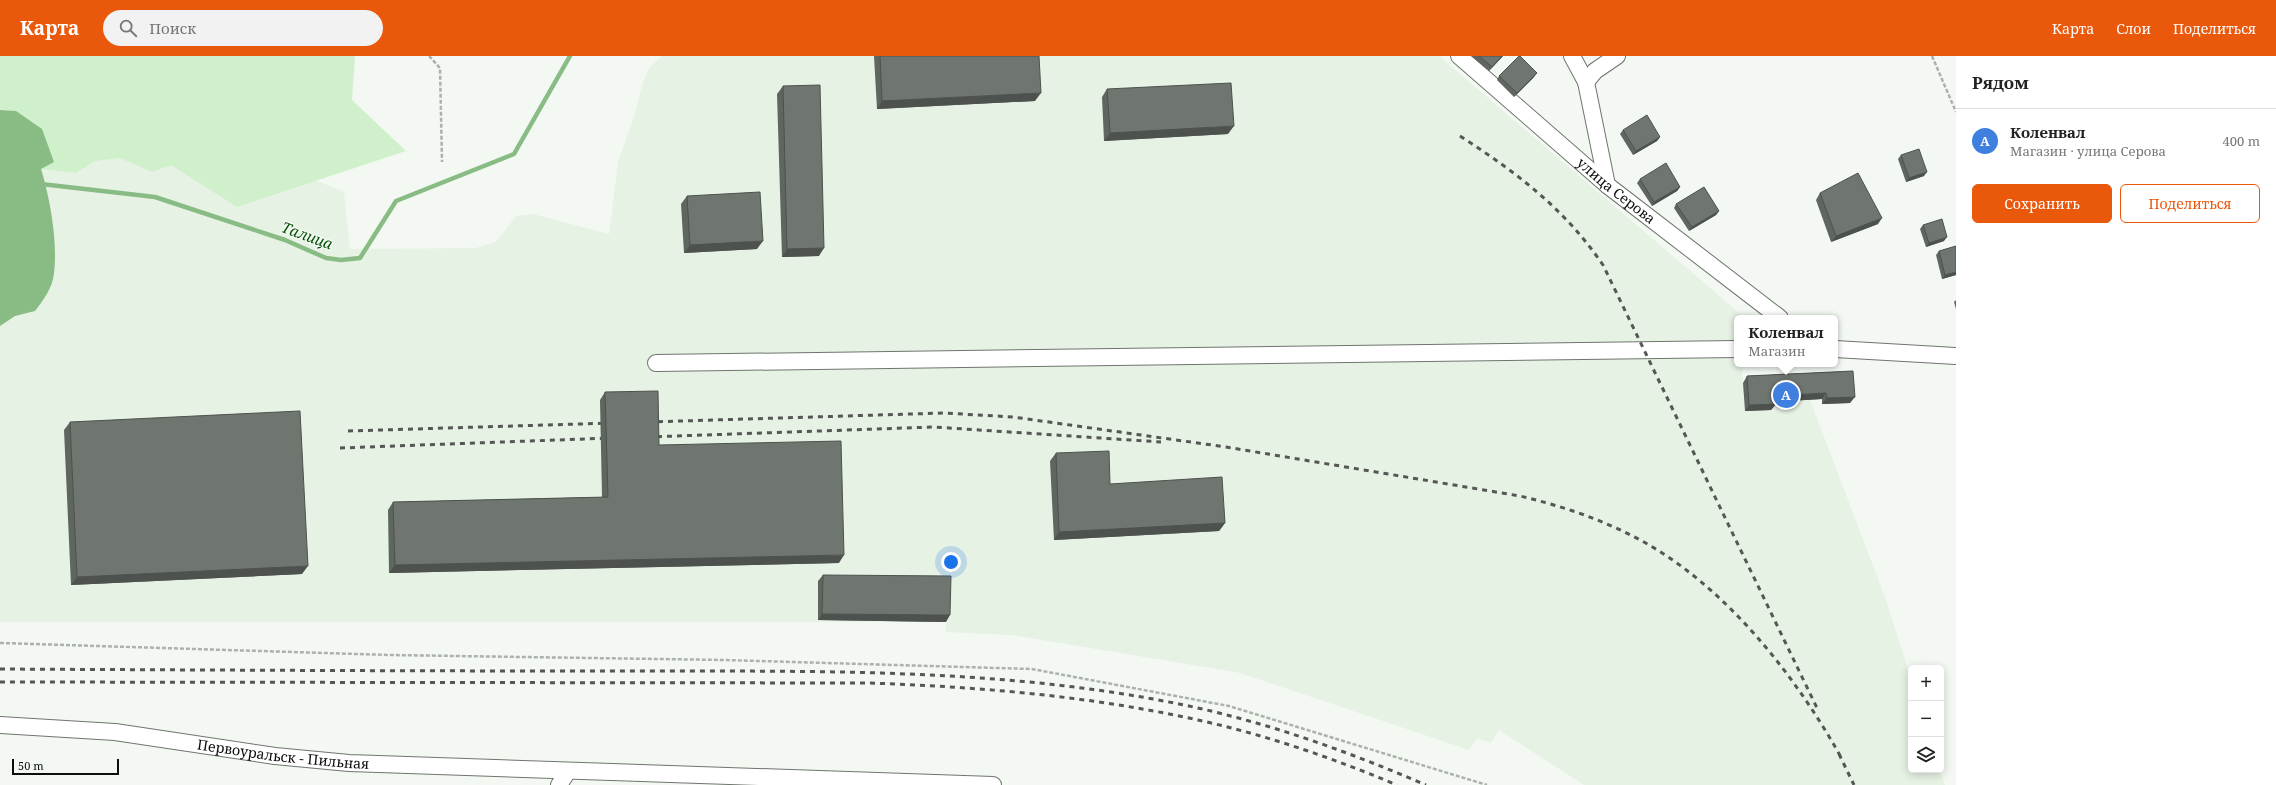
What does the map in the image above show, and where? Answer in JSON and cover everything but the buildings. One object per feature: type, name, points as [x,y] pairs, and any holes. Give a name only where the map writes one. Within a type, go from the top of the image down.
[{"type":"street","name":"улица Серова","points":[[1459,56],[1607,185],[1776,315]]},
{"type":"street","points":[[1572,56],[1586,82],[1607,185]]},
{"type":"street","points":[[1586,82],[1595,71],[1617,56]]},
{"type":"street","points":[[656,363],[1734,349]]},
{"type":"street","points":[[1838,349],[1956,356]]},
{"type":"street","name":"Первоуральск - Пильная","points":[[0,725],[116,732],[275,756],[349,763],[993,785]]},
{"type":"street","points":[[559,785],[568,770]]},
{"type":"path","points":[[429,56],[440,68],[442,162]]},
{"type":"path","points":[[1932,56],[1956,112]]},
{"type":"path","points":[[0,643],[390,655],[725,660],[1032,669],[1229,706],[1486,785]]},
{"type":"shaded area","points":[[0,56],[355,56],[352,100],[406,151],[237,207],[171,165],[152,172],[120,158],[95,161],[76,173],[41,169],[16,111],[0,110]]},
{"type":"shaded area","points":[[662,56],[1439,56],[1742,315],[1734,315],[1734,367],[1742,367],[1743,383],[1771,402],[1810,400],[1885,597],[1908,669],[1908,773],[1941,773],[1945,785],[1584,785],[1499,730],[1491,743],[1477,738],[1469,750],[1240,673],[1011,635],[946,632],[946,622],[0,622],[0,94],[306,176],[344,192],[350,249],[476,248],[496,242],[516,216],[533,214],[609,234],[618,162],[634,117],[643,81],[650,67]]},
{"type":"shaded area","points":[[0,110],[16,111],[42,129],[54,162],[41,169],[52,221],[55,261],[50,289],[35,311],[15,316],[0,326]]},
{"type":"waterway","name":"Талица","points":[[41,184],[155,197],[285,240],[326,258],[341,260],[360,258],[396,201],[514,154],[570,56]]},
{"type":"railway","points":[[1460,136],[1520,178],[1556,209],[1588,245],[1603,265],[1817,708]]},
{"type":"railway","points":[[648,422],[944,413],[1013,417],[1226,447],[1520,496],[1551,504],[1598,520],[1628,533],[1673,560],[1702,583],[1730,608],[1781,666],[1824,728],[1842,759]]},
{"type":"railway","points":[[348,431],[612,423]]},
{"type":"railway","points":[[647,437],[934,427],[1161,442]]},
{"type":"railway","points":[[340,448],[611,438]]},
{"type":"railway","points":[[0,669],[741,671],[888,673],[961,677],[1107,691],[1211,711],[1305,738],[1366,760],[1426,785]]},
{"type":"railway","points":[[0,682],[870,683],[994,690],[1117,705],[1198,720],[1299,748],[1397,785]]},
{"type":"railway","points":[[1839,754],[1854,785]]},
{"type":"place","name":"Коленвал","points":[[1786,395]]}]
